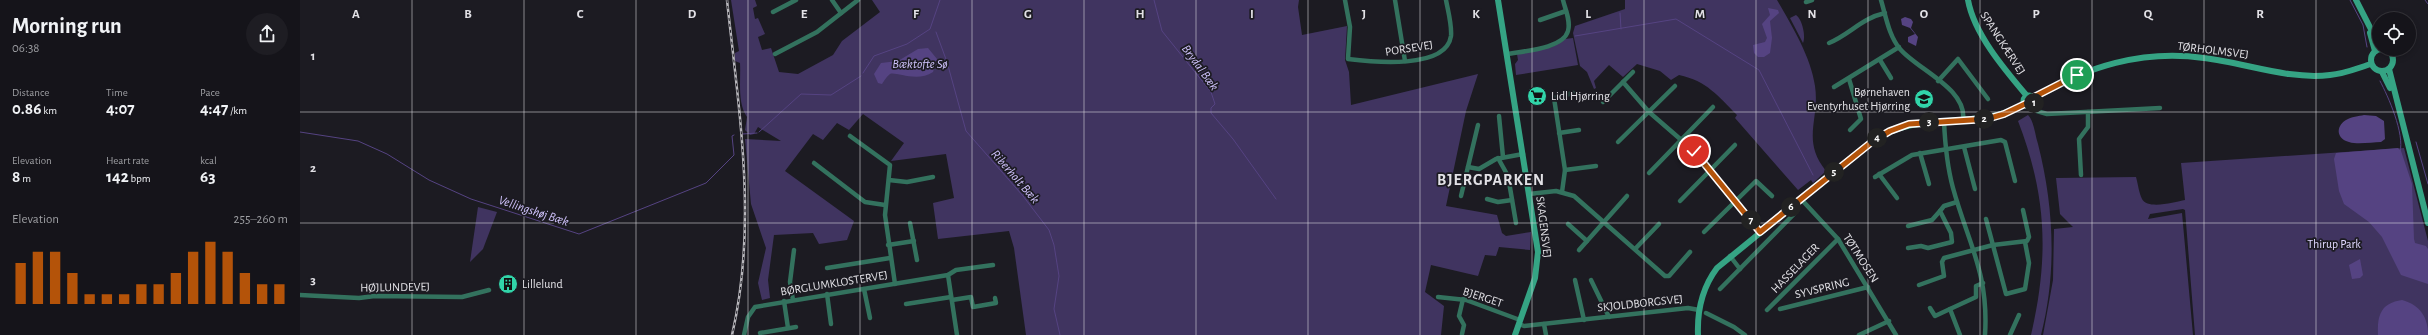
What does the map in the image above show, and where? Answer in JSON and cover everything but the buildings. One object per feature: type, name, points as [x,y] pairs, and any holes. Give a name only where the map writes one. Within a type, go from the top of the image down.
[{"type":"street","points":[[773,12],[796,0]]},
{"type":"street","points":[[832,0],[841,13]]},
{"type":"street","points":[[776,54],[817,32],[858,0]]},
{"type":"street","name":"PORSEVEJ","points":[[1346,0],[1350,27],[1348,59],[1378,62],[1405,61],[1432,57],[1445,49],[1450,37],[1446,0]]},
{"type":"street","points":[[1395,0],[1405,61]]},
{"type":"street","name":"SKAGENSVEJ","points":[[1498,0],[1537,245],[1538,265],[1515,335]]},
{"type":"street","points":[[1507,54],[1552,45],[1562,40],[1569,30],[1563,0]]},
{"type":"street","points":[[1806,2],[1812,0]]},
{"type":"street","points":[[1881,0],[1899,48],[1909,59],[1951,90],[1960,101],[1963,121]]},
{"type":"street","name":"SPANGKÆRVEJ","points":[[1968,0],[1971,16],[2008,75],[2027,96]]},
{"type":"street","points":[[2356,0],[2372,35]]},
{"type":"street","points":[[1540,20],[1566,11]]},
{"type":"street","points":[[1828,43],[1844,36],[1864,20],[1885,13]]},
{"type":"street","points":[[2367,24],[2372,33]]},
{"type":"street","points":[[1834,87],[1899,48]]},
{"type":"street","points":[[2372,55],[2371,64],[2374,69],[2382,72],[2394,96]]},
{"type":"street","name":"TØRHOLMSVEJ","points":[[2034,97],[2064,81],[2090,70],[2142,57],[2180,56],[2203,58],[2310,76],[2331,75],[2371,64]]},
{"type":"street","points":[[2382,72],[2389,69],[2393,64],[2393,56]]},
{"type":"street","points":[[1938,81],[1958,58],[1988,99]]},
{"type":"street","points":[[1880,60],[1891,78]]},
{"type":"street","points":[[2389,69],[2394,96],[2428,223]]},
{"type":"street","points":[[1603,102],[1633,72]]},
{"type":"street","points":[[1848,79],[1862,119],[1850,130]]},
{"type":"street","points":[[1623,82],[1649,112],[1682,141],[1711,170],[1760,232]]},
{"type":"street","points":[[1618,142],[1675,86]]},
{"type":"street","points":[[1562,192],[1565,170],[1554,97],[1573,93]]},
{"type":"street","points":[[2025,104],[2024,100],[2027,96],[2034,97],[2034,103],[2032,106]]},
{"type":"street","points":[[1698,335],[1698,310],[1711,277],[1730,256],[1881,136],[1909,124],[1963,121],[1996,117],[2025,104],[2032,106],[2037,111],[2047,114],[2160,108]]},
{"type":"street","points":[[1649,173],[1682,141],[1713,107]]},
{"type":"street","points":[[2081,176],[2079,139],[2088,127],[2088,112]]},
{"type":"street","points":[[1499,116],[1500,158],[1508,176],[1516,223]]},
{"type":"street","points":[[1944,121],[1950,176],[1957,202],[1975,250],[1983,283],[1985,335],[1991,335]]},
{"type":"street","points":[[1462,196],[1478,125]]},
{"type":"street","points":[[1559,133],[1579,130]]},
{"type":"street","points":[[850,136],[890,165],[885,205],[888,245],[895,284]]},
{"type":"street","points":[[1897,198],[1877,176],[1902,159],[1920,152],[1946,148],[2003,140],[2016,180]]},
{"type":"street","points":[[1680,201],[1735,145]]},
{"type":"street","points":[[1964,146],[1975,189]]},
{"type":"street","points":[[1920,152],[1929,184]]},
{"type":"street","points":[[1468,167],[1479,169],[1500,158],[1523,154]]},
{"type":"street","points":[[814,162],[865,202],[885,205]]},
{"type":"street","points":[[1565,170],[1596,166]]},
{"type":"street","points":[[888,180],[907,182],[933,177]]},
{"type":"street","points":[[1704,232],[1756,181],[1772,196]]},
{"type":"street","points":[[1529,194],[1562,192],[1581,201],[1665,276],[1669,276],[1690,252]]},
{"type":"street","points":[[1579,250],[1627,196]]},
{"type":"street","points":[[1487,199],[1498,202],[1512,200]]},
{"type":"street","name":"TØTMOSEN","points":[[1801,199],[1838,239],[1889,321],[1896,335]]},
{"type":"street","points":[[1908,226],[1934,219],[1944,206],[1957,202]]},
{"type":"street","points":[[1919,285],[1944,276],[1943,259],[1993,245],[2025,242],[2029,238],[2023,210]]},
{"type":"street","points":[[1908,248],[1921,246],[1928,248],[1952,241],[1951,233],[1940,211]]},
{"type":"street","points":[[1720,289],[1796,212]]},
{"type":"street","points":[[1986,219],[2004,292],[2007,294],[2025,289],[2029,263],[2025,242]]},
{"type":"street","points":[[910,222],[917,260]]},
{"type":"street","points":[[1568,224],[1587,241]]},
{"type":"street","points":[[1635,249],[1659,224]]},
{"type":"street","name":"HASSELAGER","points":[[1767,310],[1838,239]]},
{"type":"street","points":[[888,245],[914,242]]},
{"type":"street","points":[[793,300],[790,282],[794,250]]},
{"type":"street","points":[[1730,256],[1740,269]]},
{"type":"street","points":[[827,268],[890,258]]},
{"type":"street","name":"BØRGLUMKLOSTERVEJ","points":[[744,335],[748,316],[755,307],[948,275],[956,270],[993,265]]},
{"type":"street","points":[[948,275],[955,335]]},
{"type":"street","name":"SKJOLDBORGSVEJ","points":[[1575,280],[1584,320]]},
{"type":"street","points":[[1591,280],[1598,290],[1609,317]]},
{"type":"street","points":[[1930,308],[1935,316],[1976,297],[1976,286],[1983,283]]},
{"type":"street","name":"SYVSPRING","points":[[1780,309],[1868,287]]},
{"type":"street","points":[[864,288],[870,318]]},
{"type":"street","name":"HØJLUNDEVEJ","points":[[300,295],[346,296],[359,298],[375,296],[462,297],[489,290]]},
{"type":"street","points":[[827,294],[831,324]]},
{"type":"street","points":[[906,304],[971,297],[973,307],[996,303],[995,298]]},
{"type":"street","name":"BJERGET","points":[[1438,297],[1463,299],[1520,322]]},
{"type":"street","points":[[1462,334],[1464,325],[1459,316],[1463,299]]},
{"type":"street","points":[[784,301],[788,328]]},
{"type":"street","name":"SKJOLDBORGSVEJ","points":[[1520,322],[1524,326],[1688,308],[1698,310]]},
{"type":"street","points":[[1950,309],[1960,335]]},
{"type":"street","points":[[1706,313],[1734,327],[1745,335]]},
{"type":"street","points":[[2010,335],[2019,315]]},
{"type":"street","points":[[1859,335],[1889,321]]},
{"type":"street","points":[[1544,324],[1546,335]]},
{"type":"street","points":[[760,333],[796,327]]},
{"type":"green space","points":[[731,0],[755,0],[757,6],[753,8],[755,19],[758,18],[765,34],[758,37],[762,50],[771,48],[779,72],[798,74],[833,55],[842,41],[880,12],[872,0],[1299,0],[1298,7],[1302,35],[1347,26],[1345,60],[1349,72],[1351,105],[1478,74],[1466,111],[1446,206],[1497,215],[1502,233],[1506,236],[1531,232],[1530,250],[1499,247],[1496,256],[1485,255],[1478,276],[1431,265],[1425,292],[1444,306],[1441,335],[1026,335],[1014,248],[1009,231],[938,239],[933,203],[954,198],[946,154],[891,161],[904,143],[863,114],[849,130],[837,123],[823,140],[813,134],[785,171],[854,221],[847,240],[819,244],[813,233],[774,235],[768,280],[770,298],[762,300],[758,283],[766,248],[751,204],[745,139],[781,141],[758,127],[754,134],[750,135],[745,130],[747,117],[742,105],[740,91],[740,63],[735,61],[735,53],[739,51]]},
{"type":"green space","points":[[1625,0],[1777,0],[1800,42],[1813,75],[1816,98],[1813,130],[1814,149],[1826,171],[1813,183],[1811,180],[1798,190],[1735,118],[1737,115],[1705,85],[1689,78],[1679,75],[1671,80],[1660,71],[1637,64],[1623,77],[1609,65],[1594,81],[1596,88],[1594,89],[1587,72],[1580,66],[1573,33],[1575,26],[1625,9]]},
{"type":"green space","points":[[1796,15],[1803,28],[1803,43],[1790,18]]},
{"type":"green space","points":[[1573,38],[1578,65],[1516,75],[1515,64],[1518,60],[1517,54],[1552,47],[1565,39]]},
{"type":"green space","points":[[2028,115],[2033,124],[2043,168],[2052,240],[2050,287],[2041,335],[2031,335],[2041,279],[2042,227],[2040,201],[2028,149],[2018,121]]},
{"type":"green space","name":"Thirup Park","points":[[2404,148],[2428,241],[2428,335],[2195,335],[2185,210],[2183,209],[2150,214],[2148,219],[2182,213],[2193,335],[2043,335],[2053,280],[2054,229],[2073,227],[2060,214],[2056,178],[2136,177],[2142,199],[2145,202],[2156,205],[2185,200],[2181,163]]},
{"type":"green space","points":[[478,207],[497,212],[483,249],[470,262]]},
{"type":"water","points":[[1768,8],[1778,10],[1779,13],[1770,21],[1772,38],[1770,53],[1764,57],[1758,57],[1754,53],[1753,45],[1765,42],[1767,38],[1762,24],[1770,15]]},
{"type":"water","points":[[1905,17],[1911,19],[1913,22],[1911,28],[1918,37],[1916,46],[1908,42],[1908,37],[1915,34],[1910,28],[1902,25],[1901,19]]},
{"type":"water","name":"Bæktofte Sø","points":[[928,48],[937,59],[933,72],[920,77],[890,74],[882,84],[878,83],[874,74],[881,63],[898,61],[918,49]]},
{"type":"water","points":[[2364,115],[2376,116],[2384,121],[2385,139],[2381,142],[2349,142],[2340,136],[2339,129],[2342,123],[2350,118]]},
{"type":"water","points":[[2398,148],[2401,151],[2412,184],[2415,243],[2426,246],[2428,249],[2428,284],[2401,275],[2382,237],[2369,222],[2344,204],[2339,191],[2334,159],[2336,153]]},
{"type":"water","points":[[2360,259],[2363,275],[2360,278],[2352,279],[2349,265]]},
{"type":"water","points":[[2402,300],[2414,305],[2425,317],[2428,335],[2378,335],[2378,322],[2382,311],[2389,304]]},
{"type":"waterway","name":"Vellingshøj Bæk","points":[[863,73],[874,56],[907,44],[930,29],[940,0]]},
{"type":"waterway","name":"Brydal Bæk","points":[[1154,0],[1162,31],[1211,92],[1215,104],[1211,108],[1211,113],[1233,139],[1276,199]]},
{"type":"waterway","points":[[2350,0],[2363,25],[2367,47]]},
{"type":"waterway","points":[[2425,0],[2428,4]]},
{"type":"waterway","points":[[1620,13],[1621,29]]},
{"type":"waterway","points":[[1575,36],[1676,19],[1759,70],[1813,175]]},
{"type":"waterway","name":"Riberholt Bæk","points":[[936,32],[947,62],[966,131],[1023,196],[1049,230],[1054,245],[1059,276],[1054,309],[1060,335]]},
{"type":"waterway","name":"Vellingshøj Bæk","points":[[759,132],[801,94],[831,95],[861,76]]},
{"type":"waterway","points":[[2380,81],[2395,115],[2400,135],[2400,152]]},
{"type":"waterway","name":"Vellingshøj Bæk","points":[[300,132],[358,141],[387,154],[429,180],[471,199],[579,234],[706,183],[734,155],[732,136],[734,135]]},
{"type":"waterway","name":"Vellingshøj Bæk","points":[[743,134],[757,133]]},
{"type":"waterway","points":[[2416,142],[2428,184]]},
{"type":"railway","points":[[727,0],[741,126],[745,210],[744,252],[740,293],[732,335]]},
{"type":"place","name":"Lidl Hjørring","points":[[1537,96]]},
{"type":"place","name":"Børnehaven Eventyrhuset Hjørring","points":[[1924,99]]},
{"type":"place","name":"Lillelund","points":[[508,284]]},
{"type":"district","name":"BJERGPARKEN","points":[[1491,179]]},
{"type":"route","points":[[1694,151],[1723,184],[1760,232],[1873,141],[1890,131],[1909,124],[1921,122],[1981,120],[1996,117],[2013,111],[2025,104],[2027,106],[2032,106],[2035,99],[2034,97],[2077,75]]}]
